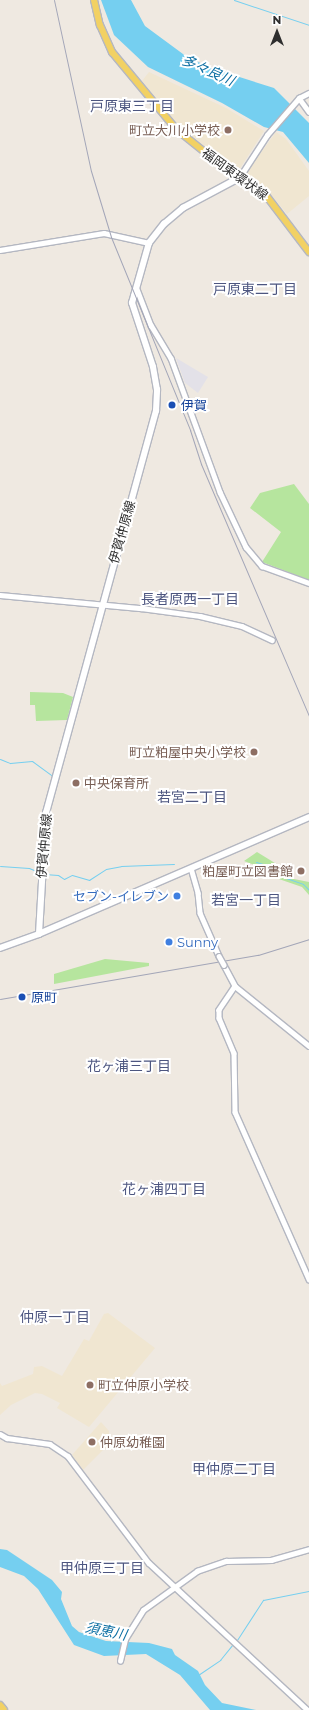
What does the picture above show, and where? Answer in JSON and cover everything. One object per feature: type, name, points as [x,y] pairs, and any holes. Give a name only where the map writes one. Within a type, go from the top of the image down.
[{"type":"main road","name":"福岡東環状線","points":[[94,0],[100,25],[112,52],[176,129],[239,178],[274,202],[309,252]]},
{"type":"main road","name":"伊賀仲原線","points":[[39,934],[46,813],[153,424],[157,400],[153,367],[132,303],[136,287],[149,243],[171,217],[239,178]]},
{"type":"main road","points":[[0,948],[39,934],[309,817]]},
{"type":"main road","points":[[0,1705],[4,1710]]},
{"type":"street","points":[[239,178],[267,135],[297,100],[309,93]]},
{"type":"street","points":[[297,100],[309,112]]},
{"type":"street","points":[[0,250],[104,233],[149,243]]},
{"type":"street","points":[[136,287],[151,325],[171,358],[220,492],[251,555],[262,566],[309,583]]},
{"type":"street","points":[[0,595],[200,616],[242,626],[272,640]]},
{"type":"street","points":[[191,868],[198,893],[200,913],[219,956],[235,986],[309,1046]]},
{"type":"street","points":[[235,986],[219,1010],[219,1018],[234,1053],[234,1112],[309,1279]]},
{"type":"street","points":[[0,1434],[6,1438],[50,1444],[68,1456],[140,1552],[173,1588],[238,1643],[308,1710]]},
{"type":"street","points":[[120,1661],[125,1639],[143,1610],[197,1571],[214,1564],[282,1558],[309,1549]]},
{"type":"shaded area","points":[[149,72],[226,108],[264,131],[237,173],[179,127],[142,81]]},
{"type":"shaded area","points":[[276,132],[286,139],[309,171],[309,196],[287,214],[269,192],[247,177],[247,172]]},
{"type":"shaded area","points":[[176,358],[208,377],[198,393],[185,383]]},
{"type":"shaded area","points":[[108,1313],[155,1348],[89,1427],[57,1408],[60,1403],[42,1394],[35,1393],[11,1405],[0,1415],[0,1383],[2,1386],[33,1374],[34,1367],[42,1366],[62,1376],[84,1339],[89,1341],[104,1314]]},
{"type":"shaded area","points":[[101,1422],[109,1431],[109,1444],[83,1470],[72,1455]]},
{"type":"green space","points":[[294,484],[309,504],[309,580],[262,562],[281,532],[250,508],[260,493]]},
{"type":"green space","points":[[30,692],[63,693],[73,697],[67,720],[36,721],[35,705],[30,705]]},
{"type":"green space","points":[[257,852],[283,868],[294,879],[309,882],[309,895],[302,887],[276,878],[276,873],[244,861]]},
{"type":"green space","points":[[105,959],[149,963],[149,966],[54,984],[54,974]]},
{"type":"water","name":"多々良川","points":[[101,0],[131,0],[145,26],[183,54],[208,67],[274,88],[309,123],[309,163],[283,132],[264,127],[222,103],[148,67],[114,35]]},
{"type":"water","points":[[0,1549],[7,1550],[52,1580],[62,1592],[61,1599],[72,1626],[79,1632],[106,1641],[149,1643],[172,1649],[175,1655],[198,1671],[205,1685],[222,1703],[256,1710],[210,1710],[180,1675],[146,1654],[104,1656],[74,1645],[38,1589],[24,1576],[0,1567]]},
{"type":"waterway","points":[[234,0],[309,25]]},
{"type":"waterway","points":[[0,759],[10,763],[32,761],[53,776]]},
{"type":"waterway","points":[[256,862],[270,866],[286,878],[303,884],[309,890]]},
{"type":"waterway","points":[[44,874],[58,875],[64,879],[72,875],[89,880],[106,869],[121,866],[174,864]]},
{"type":"waterway","points":[[0,866],[29,868],[41,873]]},
{"type":"waterway","points":[[237,1640],[263,1600],[309,1591]]},
{"type":"waterway","points":[[198,1675],[220,1660],[233,1644]]},
{"type":"railway","points":[[54,0],[91,171],[111,237],[190,430],[201,464],[309,716]]},
{"type":"railway","points":[[0,999],[258,955],[309,939]]},
{"type":"place","name":"町立大川小学校","points":[[228,130]]},
{"type":"place","name":"伊賀","points":[[172,405]]},
{"type":"place","name":"町立粕屋中央小学校","points":[[254,752]]},
{"type":"place","name":"中央保育所","points":[[76,783]]},
{"type":"place","name":"粕屋町立図書館","points":[[301,871]]},
{"type":"place","name":"セブン-イレブン","points":[[177,896]]},
{"type":"place","name":"Sunny","points":[[169,942]]},
{"type":"place","name":"原町","points":[[22,997]]},
{"type":"place","name":"町立仲原小学校","points":[[90,1385]]},
{"type":"place","name":"仲原幼稚園","points":[[92,1442]]},
{"type":"district","name":"戸原東三丁目","points":[[132,106]]},
{"type":"district","name":"戸原東二丁目","points":[[255,289]]},
{"type":"district","name":"長者原西一丁目","points":[[190,599]]},
{"type":"district","name":"若宮二丁目","points":[[192,797]]},
{"type":"district","name":"若宮一丁目","points":[[246,900]]},
{"type":"district","name":"花ヶ浦三丁目","points":[[129,1066]]},
{"type":"district","name":"花ヶ浦四丁目","points":[[164,1189]]},
{"type":"district","name":"仲原一丁目","points":[[55,1317]]},
{"type":"district","name":"甲仲原二丁目","points":[[234,1469]]},
{"type":"district","name":"甲仲原三丁目","points":[[102,1568]]},
{"type":"water label","name":"須恵川","points":[[106,1631]]}]
